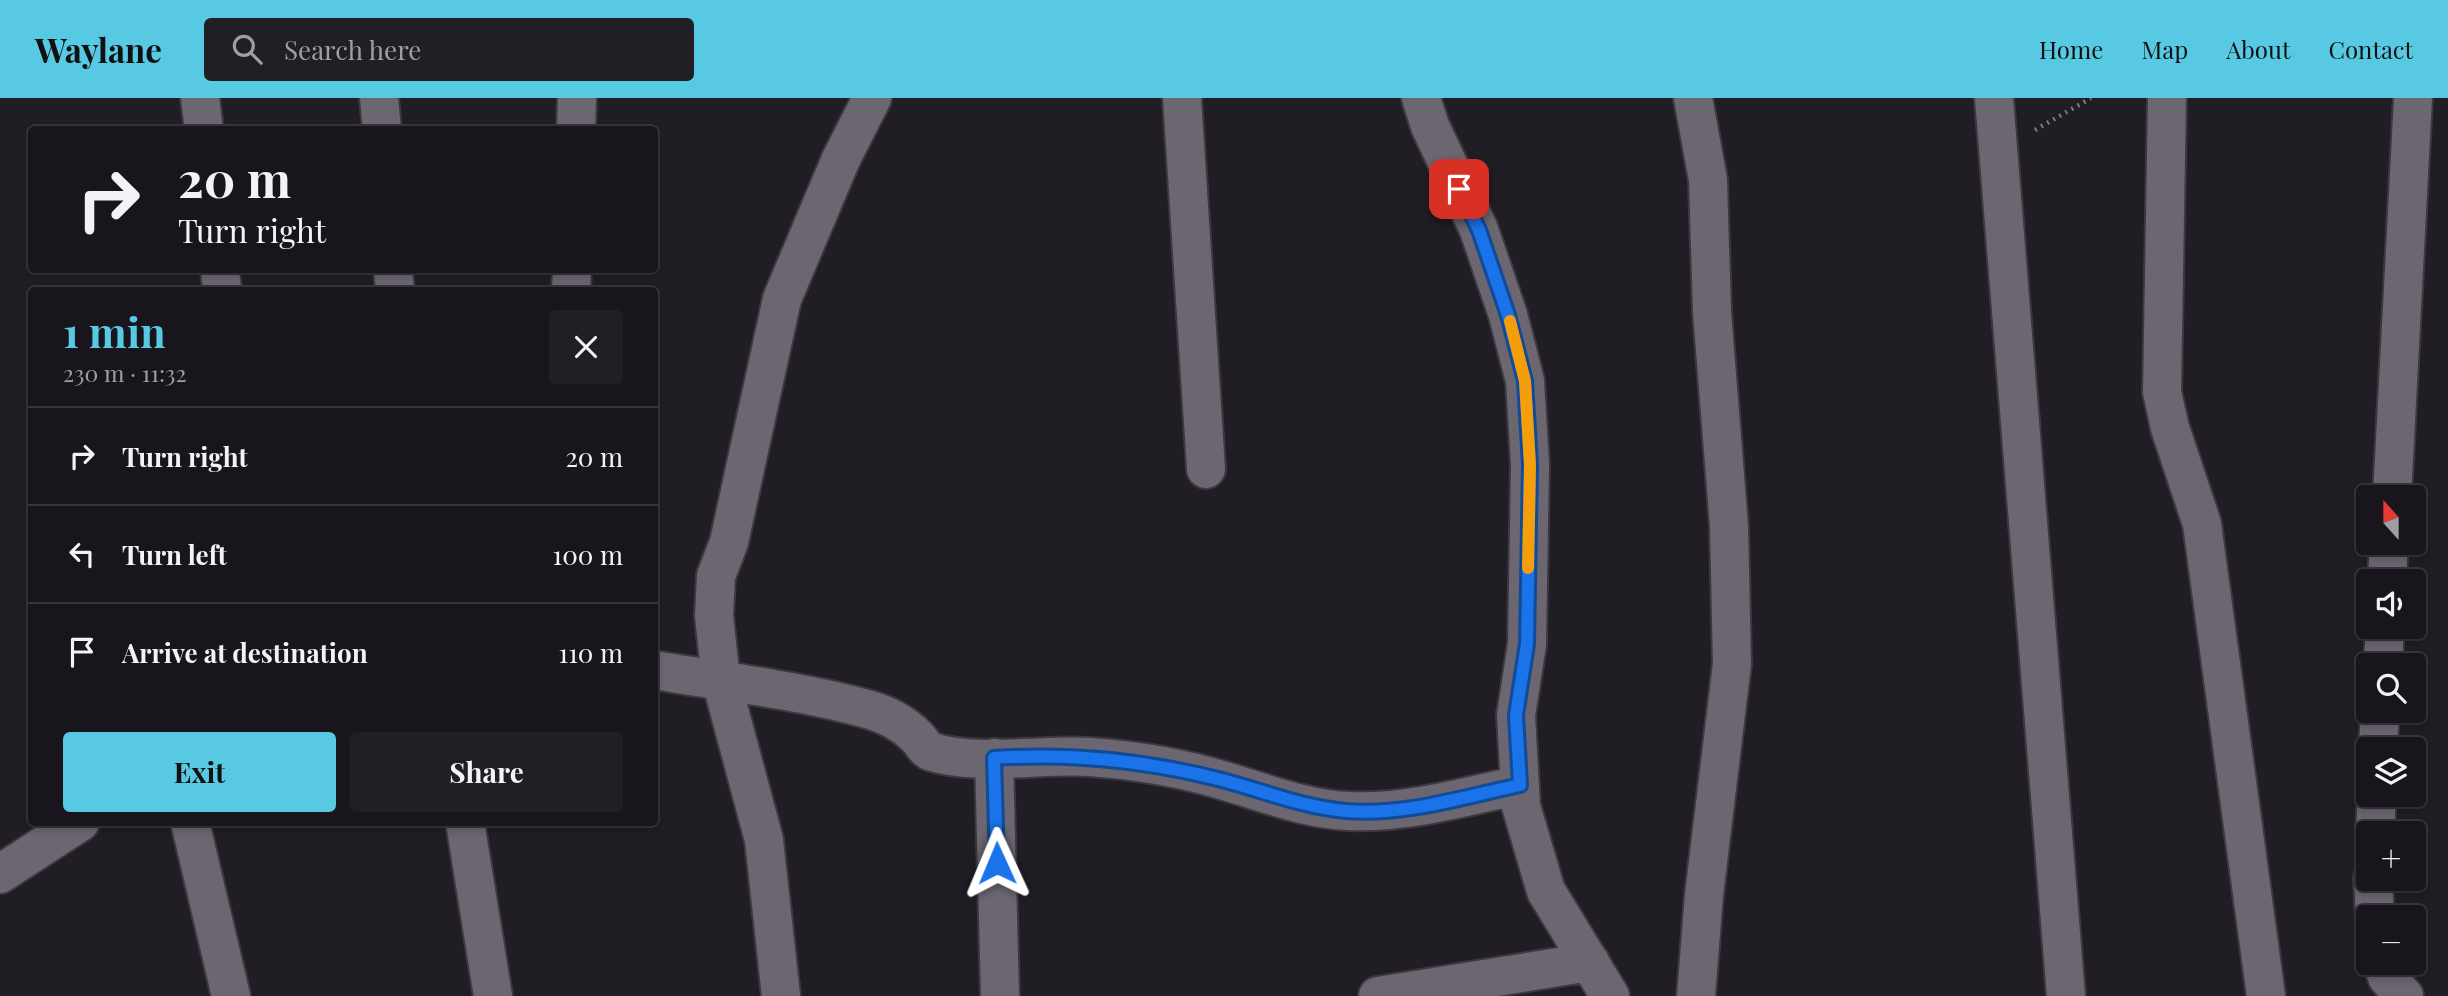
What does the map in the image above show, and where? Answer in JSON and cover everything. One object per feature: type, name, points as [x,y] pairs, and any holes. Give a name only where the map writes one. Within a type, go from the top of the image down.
[{"type":"street","points":[[200,98],[204,126]]},
{"type":"street","points":[[379,98],[382,126]]},
{"type":"street","points":[[576,126],[577,98]]},
{"type":"street","points":[[781,996],[764,840],[721,680],[714,616],[716,576],[729,542],[782,299],[841,159],[872,98]]},
{"type":"street","points":[[1182,98],[1206,468]]},
{"type":"street","points":[[1421,98],[1430,126],[1479,230],[1508,315],[1525,381],[1530,465],[1527,644],[1516,715],[1521,806],[1546,891],[1610,996]]},
{"type":"street","points":[[1693,98],[1708,180],[1712,312],[1729,526],[1732,664],[1704,895],[1696,996]]},
{"type":"street","points":[[1994,98],[2066,996]]},
{"type":"street","points":[[2166,98],[2162,392],[2170,428],[2202,524],[2266,996]]},
{"type":"street","points":[[2393,485],[2413,98]]},
{"type":"street","points":[[658,671],[721,680],[867,709],[892,718],[916,736],[929,751],[971,759],[1090,757],[1149,765],[1223,780],[1281,799],[1346,811],[1395,811],[1520,785]]},
{"type":"street","points":[[994,758],[1000,996]]},
{"type":"street","points":[[0,870],[73,826]]},
{"type":"street","points":[[191,826],[231,996]]},
{"type":"street","points":[[466,826],[493,996]]},
{"type":"street","points":[[1378,996],[1590,962]]},
{"type":"street","points":[[2386,975],[2404,996]]},
{"type":"path","points":[[1997,151],[2091,98]]},
{"type":"slow traffic","points":[[1510,321],[1525,381],[1530,465],[1528,568]]},
{"type":"route","points":[[997,863],[994,758],[1090,757],[1149,765],[1223,780],[1281,799],[1346,811],[1395,811],[1520,785],[1516,715],[1527,644],[1530,465],[1525,381],[1508,315],[1479,230],[1459,189]]}]
